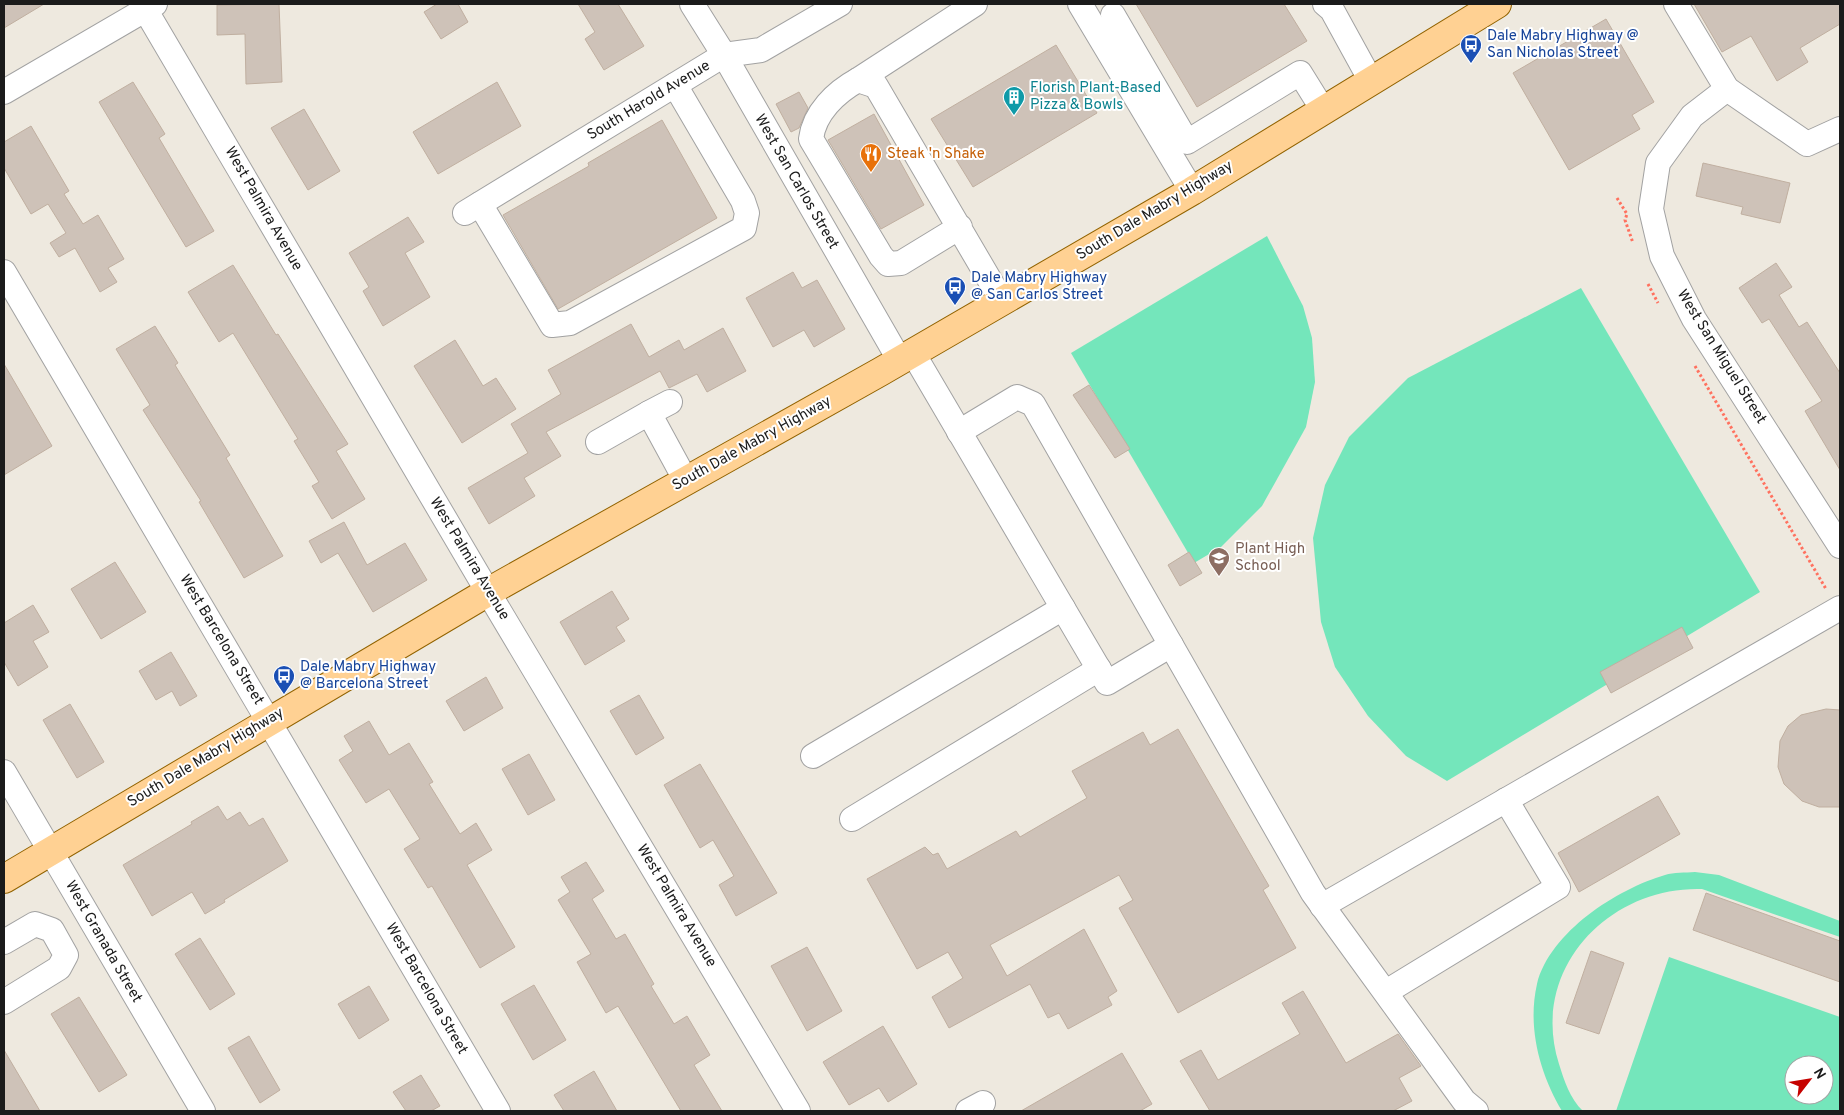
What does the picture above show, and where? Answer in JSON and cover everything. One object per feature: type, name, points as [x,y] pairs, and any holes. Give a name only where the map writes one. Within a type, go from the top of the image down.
[{"type":"main road","name":"South Dale Mabry Highway","points":[[4,879],[488,592],[906,357],[1192,190],[1371,80],[1483,7]]},
{"type":"street","name":"West San Carlos Street","points":[[692,4],[724,55],[781,156],[906,357],[959,432],[1099,669]]},
{"type":"street","name":"South Harold Avenue","points":[[675,85],[743,201],[747,212],[744,228],[570,323],[552,324],[472,209],[724,55],[761,50],[840,4]]},
{"type":"street","points":[[960,227],[901,263],[888,264],[881,256],[811,139],[812,127],[831,99],[975,4]]},
{"type":"street","points":[[1080,4],[1111,15],[1187,142],[1300,73],[1323,110]]},
{"type":"street","points":[[1676,4],[1727,89],[1807,144],[1840,128]]},
{"type":"street","points":[[4,92],[148,5]]},
{"type":"street","name":"West Palmira Avenue","points":[[148,5],[488,592],[798,1111]]},
{"type":"street","points":[[1333,6],[1371,80]]},
{"type":"street","points":[[1111,15],[1192,190]]},
{"type":"street","points":[[858,80],[876,86],[1002,301]]},
{"type":"street","name":"West San Miguel Street","points":[[1727,89],[1692,116],[1658,163],[1651,209],[1662,256],[1694,319],[1840,546]]},
{"type":"street","points":[[781,156],[811,139]]},
{"type":"street","name":"West Barcelona Street","points":[[4,272],[498,1111]]},
{"type":"street","points":[[959,432],[1017,397],[1033,404],[1313,894],[1464,1101],[1476,1111]]},
{"type":"street","points":[[598,442],[670,402]]},
{"type":"street","points":[[649,413],[686,481]]},
{"type":"street","points":[[813,756],[1063,608]]},
{"type":"street","points":[[1322,906],[1840,608]]},
{"type":"street","points":[[852,818],[1099,669],[1107,683],[1171,645]]},
{"type":"street","name":"West Granada Street","points":[[4,772],[203,1111]]},
{"type":"street","points":[[1386,992],[1558,887],[1506,800]]},
{"type":"street","points":[[4,942],[35,924],[52,930],[66,955]]},
{"type":"street","points":[[4,1002],[58,968],[66,955],[99,933]]},
{"type":"green space","points":[[1267,236],[1303,306],[1312,338],[1315,382],[1306,427],[1262,506],[1221,547],[1194,563],[1071,353]]},
{"type":"green space","points":[[1581,288],[1760,592],[1447,781],[1406,756],[1368,716],[1335,667],[1321,622],[1313,538],[1325,485],[1349,437],[1408,378]]},
{"type":"green space","points":[[1695,872],[1719,875],[1840,921],[1840,937],[1702,889],[1668,892],[1636,902],[1608,918],[1584,940],[1566,967],[1555,997],[1553,1029],[1559,1064],[1571,1095],[1583,1111],[1562,1111],[1547,1082],[1535,1034],[1534,1001],[1537,984],[1544,965],[1571,930],[1607,902],[1646,882],[1665,875]]},
{"type":"green space","points":[[1669,957],[1840,1017],[1840,1111],[1616,1111]]},
{"type":"building","points":[[4,4],[44,4],[4,28]]},
{"type":"building","points":[[279,4],[282,82],[246,84],[245,34],[217,35],[217,5]]},
{"type":"building","points":[[437,4],[458,4],[468,22],[441,39],[424,12]]},
{"type":"building","points":[[578,4],[618,4],[644,46],[604,70],[585,39],[595,32]]},
{"type":"building","points":[[1136,4],[1284,4],[1307,41],[1197,107]]},
{"type":"building","points":[[1694,4],[1840,4],[1840,24],[1800,48],[1808,62],[1777,81],[1751,36],[1722,52]]},
{"type":"building","points":[[1606,19],[1654,102],[1632,115],[1640,129],[1569,170],[1513,73]]},
{"type":"building","name":"Florish Plant-Based Pizza & Bowls","points":[[1056,45],[1097,113],[973,187],[931,119]]},
{"type":"building","points":[[133,82],[165,134],[159,138],[214,231],[186,247],[99,102]]},
{"type":"building","points":[[497,82],[521,126],[438,174],[413,132]]},
{"type":"building","points":[[799,92],[808,108],[799,128],[791,132],[776,104]]},
{"type":"building","points":[[304,109],[340,171],[308,190],[271,128]]},
{"type":"building","points":[[874,114],[924,205],[881,229],[828,140]]},
{"type":"building","points":[[662,120],[717,218],[558,309],[503,215],[589,166],[588,163]]},
{"type":"building","points":[[31,126],[69,191],[64,194],[83,224],[98,215],[124,259],[108,268],[117,282],[100,292],[75,248],[59,257],[50,243],[66,233],[48,204],[31,214],[4,168],[4,142]]},
{"type":"building","points":[[1703,163],[1790,183],[1780,223],[1741,214],[1743,207],[1696,196]]},
{"type":"building","points":[[408,217],[424,242],[405,253],[430,297],[383,326],[363,291],[369,287],[349,253]]},
{"type":"building","points":[[1776,263],[1792,287],[1779,295],[1799,327],[1807,322],[1840,373],[1840,470],[1805,411],[1822,401],[1769,319],[1762,323],[1739,288]]},
{"type":"building","points":[[233,265],[276,335],[278,334],[348,444],[336,451],[365,499],[332,519],[312,486],[319,482],[294,441],[298,439],[233,333],[219,342],[188,292]]},
{"type":"building","points":[[793,272],[802,288],[817,280],[845,329],[814,347],[804,330],[773,347],[746,298]]},
{"type":"building","points":[[631,324],[649,357],[679,340],[684,350],[723,328],[746,371],[707,392],[697,374],[669,388],[660,371],[546,432],[561,456],[524,478],[535,496],[489,524],[468,488],[528,453],[511,424],[561,394],[548,370]]},
{"type":"building","points":[[155,326],[178,363],[175,365],[230,455],[226,458],[283,556],[244,578],[199,502],[201,501],[143,410],[150,405],[116,349]]},
{"type":"building","points":[[455,340],[483,386],[496,378],[516,409],[462,443],[414,366]]},
{"type":"building","points":[[4,364],[52,446],[4,475]]},
{"type":"building","points":[[1089,385],[1130,449],[1115,458],[1073,395]]},
{"type":"building","points":[[344,522],[367,565],[405,543],[427,580],[373,612],[338,553],[321,563],[309,541]]},
{"type":"building","points":[[1189,552],[1202,573],[1180,586],[1168,565]]},
{"type":"building","points":[[115,562],[146,612],[101,639],[71,589]]},
{"type":"building","points":[[612,591],[629,619],[616,627],[625,641],[585,665],[560,622]]},
{"type":"building","points":[[33,605],[49,632],[33,641],[48,667],[18,686],[4,662],[4,623]]},
{"type":"building","points":[[1682,627],[1693,648],[1611,693],[1600,672]]},
{"type":"building","points":[[171,652],[197,696],[180,706],[172,691],[156,700],[139,671]]},
{"type":"building","points":[[486,677],[503,708],[464,731],[446,701]]},
{"type":"building","points":[[639,695],[664,738],[636,755],[610,711]]},
{"type":"building","points":[[70,704],[104,762],[77,778],[43,720]]},
{"type":"building","points":[[1826,709],[1840,710],[1840,807],[1819,807],[1802,801],[1784,784],[1778,767],[1780,741],[1788,726],[1801,715]]},
{"type":"building","points":[[369,721],[389,755],[409,743],[433,782],[429,784],[460,834],[476,823],[492,850],[467,865],[515,947],[480,968],[432,886],[428,888],[404,849],[420,839],[389,789],[366,803],[339,760],[353,751],[344,736]]},
{"type":"building","points":[[1178,729],[1269,886],[1263,890],[1296,948],[1178,1013],[1119,908],[1133,900],[1119,875],[990,945],[1007,976],[1084,929],[1117,991],[1108,997],[1112,1005],[1068,1029],[1059,1013],[1048,1018],[1030,984],[949,1028],[932,997],[963,978],[948,952],[917,969],[867,879],[925,847],[933,855],[938,853],[947,869],[1016,831],[1020,837],[1087,798],[1072,771],[1143,732],[1150,745]]},
{"type":"building","points":[[529,754],[555,800],[528,815],[502,769]]},
{"type":"building","points":[[700,764],[777,893],[736,916],[719,885],[734,876],[713,840],[700,848],[664,785]]},
{"type":"building","points":[[1658,796],[1680,834],[1579,892],[1558,853]]},
{"type":"building","points":[[218,806],[227,820],[240,812],[249,826],[263,818],[288,861],[224,900],[225,902],[205,914],[192,892],[152,916],[123,865],[192,824],[191,822]]},
{"type":"building","points":[[586,862],[604,891],[592,899],[616,939],[625,934],[654,984],[651,986],[674,1024],[687,1016],[710,1055],[694,1065],[722,1111],[681,1111],[618,1006],[606,1013],[577,962],[591,954],[558,900],[570,892],[561,877]]},
{"type":"building","points":[[1706,893],[1840,941],[1840,982],[1693,930]]},
{"type":"building","points":[[200,938],[235,994],[210,1010],[175,954]]},
{"type":"building","points":[[807,947],[842,1011],[807,1031],[771,966]]},
{"type":"building","points":[[1591,951],[1624,963],[1599,1034],[1566,1023]]},
{"type":"building","points":[[534,985],[566,1040],[533,1060],[501,1004]]},
{"type":"building","points":[[369,986],[389,1020],[359,1039],[338,1004]]},
{"type":"building","points":[[1303,991],[1346,1063],[1398,1034],[1421,1066],[1399,1078],[1412,1101],[1393,1111],[1210,1111],[1180,1061],[1201,1050],[1218,1080],[1300,1034],[1282,1003]]},
{"type":"building","points":[[79,997],[127,1075],[99,1092],[51,1014]]},
{"type":"building","points":[[883,1026],[917,1084],[888,1102],[879,1088],[849,1105],[823,1062]]},
{"type":"building","points":[[249,1036],[280,1090],[260,1103],[228,1048]]},
{"type":"building","points":[[4,1050],[40,1111],[4,1111]]},
{"type":"building","points":[[1122,1053],[1152,1104],[1140,1111],[1021,1111]]},
{"type":"building","points":[[594,1071],[617,1111],[564,1111],[554,1095]]},
{"type":"building","points":[[421,1075],[440,1106],[431,1111],[406,1111],[393,1092]]},
{"type":"place","name":"Dale Mabry Highway @ San Nicholas Street","points":[[1471,64]]},
{"type":"place","name":"Florish Plant-Based Pizza & Bowls","points":[[1014,116]]},
{"type":"place","name":"Steak 'n Shake","points":[[871,173]]},
{"type":"place","name":"Dale Mabry Highway @ San Carlos Street","points":[[955,306]]},
{"type":"place","name":"Plant High School","points":[[1219,577]]},
{"type":"place","name":"Dale Mabry Highway @ Barcelona Street","points":[[284,695]]}]
